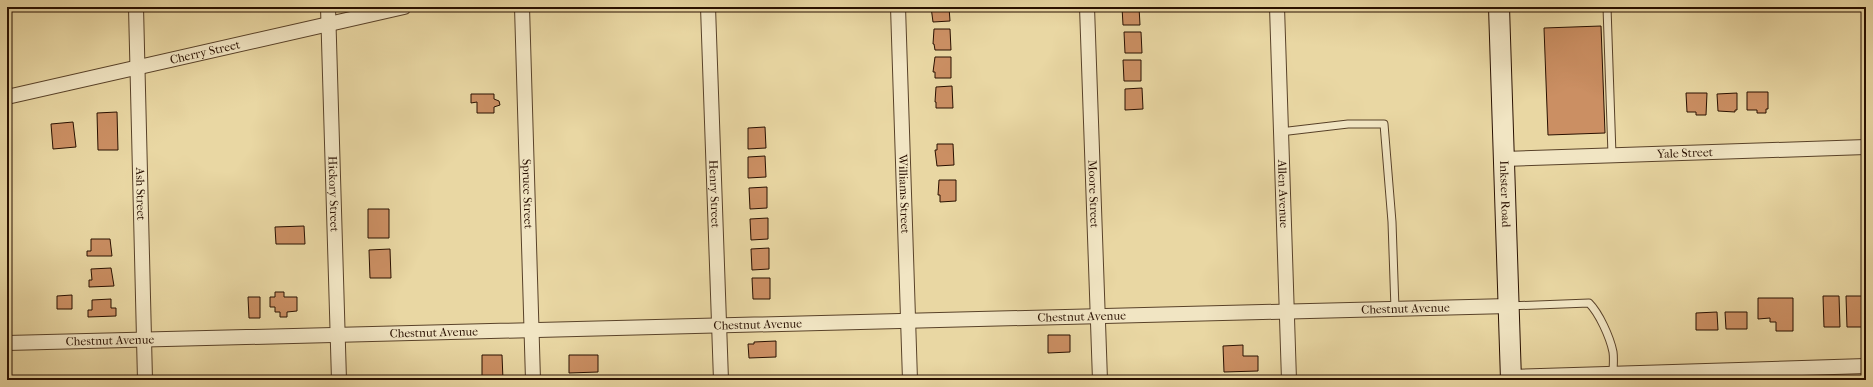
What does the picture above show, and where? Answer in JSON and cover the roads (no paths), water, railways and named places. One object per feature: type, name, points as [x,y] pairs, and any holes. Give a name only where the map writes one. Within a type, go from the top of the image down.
[{"type":"main road","name":"Inkster Road","points":[[1499,7],[1511,379]]},
{"type":"street","name":"Ash Street","points":[[136,7],[136,68],[145,380]]},
{"type":"street","name":"Hickory Street","points":[[328,7],[339,380]]},
{"type":"street","name":"Cherry Street","points":[[7,97],[404,7]]},
{"type":"street","name":"Spruce Street","points":[[522,7],[533,380]]},
{"type":"street","name":"Henry Street","points":[[708,7],[721,380]]},
{"type":"street","name":"Williams Street","points":[[898,7],[910,380]]},
{"type":"street","name":"Moore Street","points":[[1087,7],[1100,380]]},
{"type":"street","name":"Allen Avenue","points":[[1277,7],[1289,380]]},
{"type":"street","name":"Yale Street","points":[[1504,159],[1866,147]]},
{"type":"street","name":"Chestnut Avenue","points":[[7,343],[1509,306]]},
{"type":"street","points":[[1511,379],[1613,374],[1866,366]]},
{"type":"lane","points":[[1608,7],[1612,155]]},
{"type":"lane","points":[[1280,132],[1348,124],[1384,124],[1392,222],[1395,309]]},
{"type":"lane","points":[[1509,306],[1589,303],[1597,311],[1610,343],[1613,352],[1613,374]]}]
